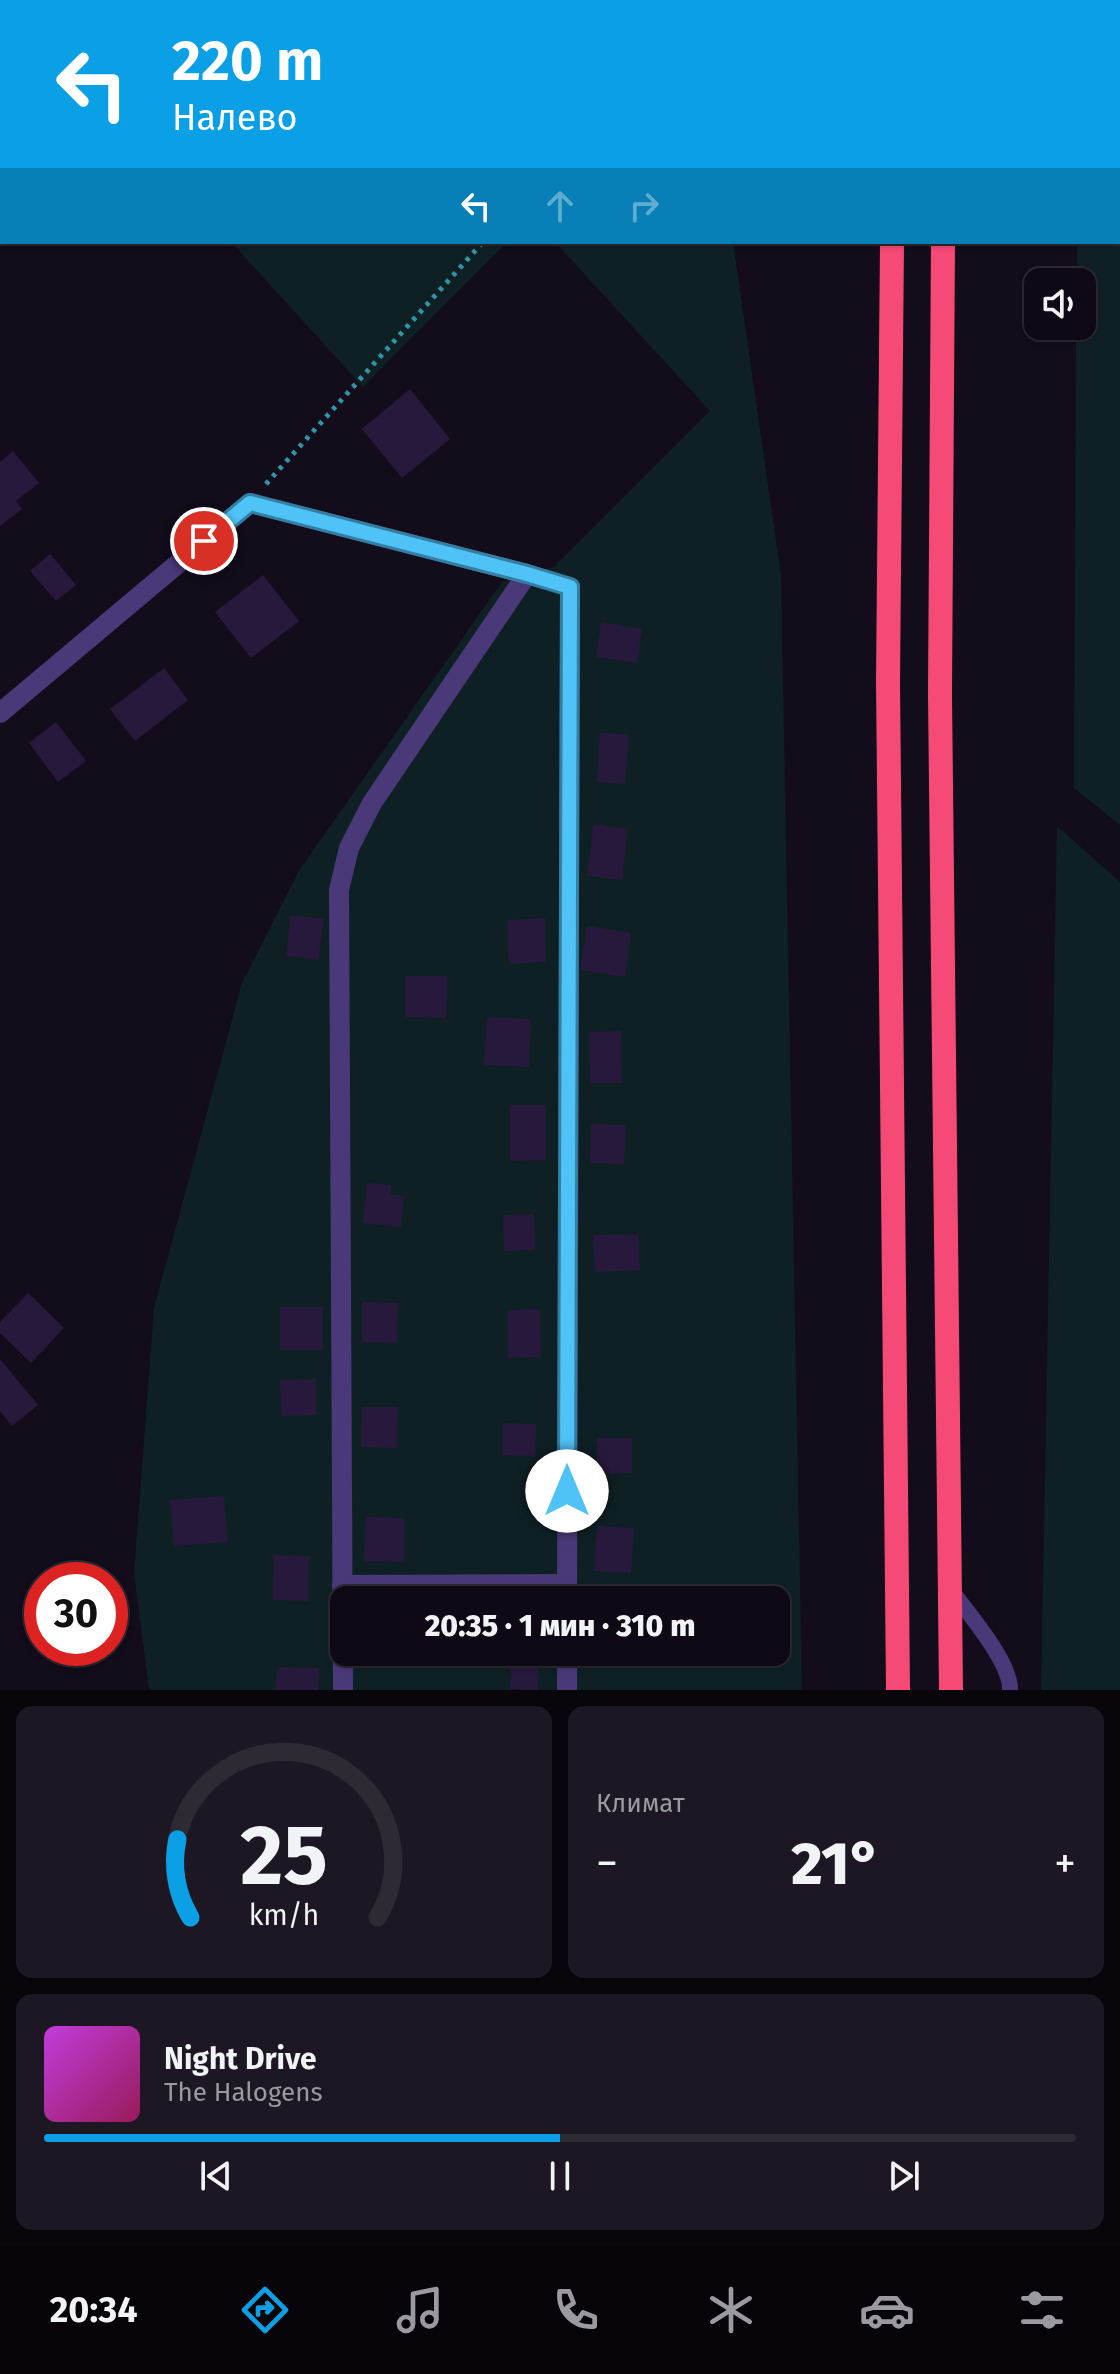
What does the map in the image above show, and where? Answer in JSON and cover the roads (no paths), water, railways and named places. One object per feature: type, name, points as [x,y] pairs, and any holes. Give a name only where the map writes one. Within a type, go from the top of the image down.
[{"type":"highway","points":[[892,244],[888,682],[898,1690]]},
{"type":"highway","points":[[943,244],[940,694],[951,1690]]},
{"type":"street","points":[[0,713],[250,503],[570,587],[566,1586]]},
{"type":"street","points":[[343,1690],[339,890],[349,848],[372,803],[527,574]]},
{"type":"street","points":[[342,1585],[374,1586]]},
{"type":"street","points":[[567,1666],[567,1690]]},
{"type":"lane","points":[[950,1588],[992,1645],[1011,1682],[1010,1690]]}]
